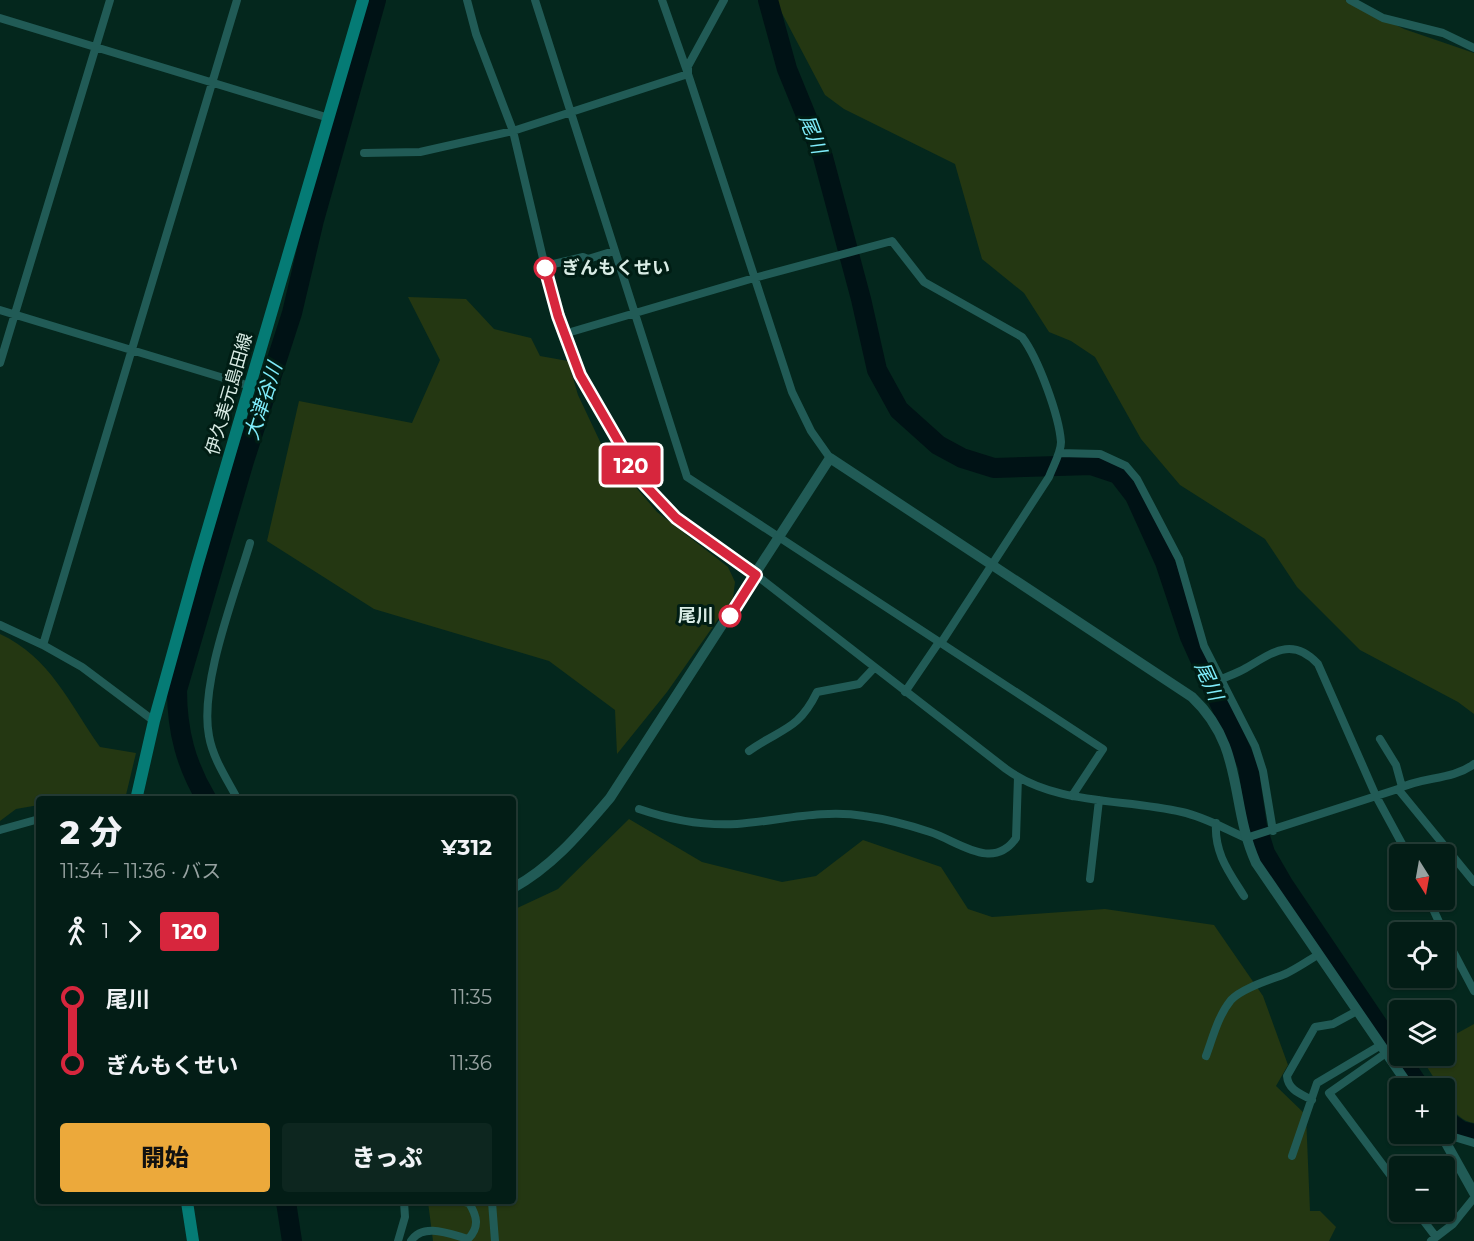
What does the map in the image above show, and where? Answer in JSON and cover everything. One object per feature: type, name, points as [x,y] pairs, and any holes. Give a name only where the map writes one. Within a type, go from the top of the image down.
[{"type":"main road","name":"伊久美元島田線","points":[[137,796],[154,721],[363,0]]},
{"type":"main road","points":[[187,1204],[193,1241]]},
{"type":"street","points":[[0,363],[110,0]]},
{"type":"street","points":[[43,645],[237,0]]},
{"type":"street","points":[[467,0],[476,34],[513,131],[545,266],[564,334],[580,375],[642,482],[676,518],[756,575],[905,692],[1018,777],[1049,792],[1184,812],[1249,837],[1271,832],[1400,788],[1451,776],[1474,764]]},
{"type":"street","points":[[536,0],[687,477],[1103,749],[1072,796]]},
{"type":"street","points":[[662,0],[799,410],[830,458],[1192,697],[1203,708],[1227,746],[1249,837],[1264,877],[1403,1078]]},
{"type":"street","points":[[688,74],[688,66],[724,0]]},
{"type":"street","points":[[1350,0],[1383,18],[1443,33],[1474,48]]},
{"type":"street","points":[[0,18],[329,118]]},
{"type":"street","points":[[364,153],[420,152],[513,131],[688,74]]},
{"type":"street","points":[[564,334],[754,278],[892,241],[924,282],[1022,337],[1030,347],[1046,386],[1061,443],[1058,455],[1049,477],[940,643],[905,692]]},
{"type":"street","points":[[545,266],[583,257],[588,259],[614,251]]},
{"type":"street","points":[[0,310],[250,386]]},
{"type":"street","points":[[1058,455],[1100,454],[1126,466],[1133,472],[1179,559],[1204,646],[1260,759],[1271,832]]},
{"type":"street","points":[[516,886],[539,874],[555,859],[610,798],[830,458]]},
{"type":"street","points":[[236,796],[215,757],[206,717],[208,687],[250,543]]},
{"type":"street","points":[[0,625],[43,645],[82,667],[154,721]]},
{"type":"street","points":[[1220,680],[1274,651],[1299,651],[1314,659],[1376,796],[1402,844]]},
{"type":"street","points":[[749,751],[766,739],[788,729],[807,713],[817,693],[859,684],[874,668]]},
{"type":"street","points":[[1380,739],[1396,765],[1400,788],[1474,882]]},
{"type":"street","points":[[639,809],[668,819],[736,824],[822,815],[864,816],[933,833],[973,851],[990,854],[1011,845],[1016,838],[1018,777]]},
{"type":"street","points":[[1090,879],[1099,800]]},
{"type":"street","points":[[0,830],[36,820]]},
{"type":"street","points":[[1216,824],[1215,843],[1219,855],[1244,896]]},
{"type":"street","points":[[1206,1056],[1218,1020],[1232,999],[1239,993],[1262,985],[1274,976],[1284,975],[1318,955]]},
{"type":"street","points":[[1455,955],[1474,991]]},
{"type":"street","points":[[1311,1100],[1287,1083],[1287,1076],[1315,1027],[1333,1024],[1357,1011]]},
{"type":"street","points":[[1292,1155],[1317,1083],[1383,1049]]},
{"type":"street","points":[[1383,1049],[1329,1093],[1389,1173]]},
{"type":"street","points":[[1455,1137],[1474,1143]]},
{"type":"street","points":[[1424,1222],[1434,1239],[1453,1224],[1474,1196],[1448,1144]]},
{"type":"street","points":[[398,1241],[405,1217],[404,1204]]},
{"type":"street","points":[[411,1241],[416,1234],[429,1230],[468,1239],[474,1232],[477,1217],[470,1204]]},
{"type":"street","points":[[492,1204],[495,1241]]},
{"type":"green space","points":[[775,0],[1345,0],[1404,29],[1474,53],[1474,714],[1458,702],[1360,650],[1297,587],[1265,539],[1180,485],[1141,439],[1095,357],[1071,341],[1049,332],[1024,293],[982,259],[955,164],[844,109],[825,95]]},
{"type":"green space","points":[[408,297],[466,299],[494,329],[531,338],[540,356],[568,361],[578,395],[604,450],[657,512],[728,567],[735,582],[733,598],[667,692],[617,754],[615,710],[549,661],[374,609],[267,541],[299,401],[412,423],[440,360]]},
{"type":"green space","points":[[0,634],[32,655],[45,668],[100,747],[136,753],[126,795],[36,796],[36,806],[16,809],[0,821]]},
{"type":"green space","points":[[629,819],[702,862],[782,882],[816,876],[863,840],[941,867],[968,909],[992,917],[1105,909],[1214,925],[1263,996],[1288,1065],[1276,1086],[1306,1115],[1310,1211],[1320,1211],[1336,1227],[1329,1241],[433,1241],[428,1204],[516,1204],[516,909],[558,889]]},
{"type":"green space","points":[[1474,1024],[1474,1123],[1463,1119],[1455,1112],[1455,1078],[1434,1078],[1426,1066],[1455,1066],[1455,1034]]},
{"type":"waterway","name":"大津谷川","points":[[205,796],[193,774],[184,747],[177,705],[177,690],[244,461],[292,313],[314,220],[376,0]]},
{"type":"waterway","name":"尾川","points":[[768,0],[787,69],[823,157],[861,299],[877,370],[899,410],[938,445],[962,458],[994,468],[1091,465],[1118,474],[1135,496],[1165,562],[1190,637],[1248,766],[1257,827],[1265,853],[1283,884],[1414,1078]]},
{"type":"waterway","name":"尾川","points":[[1455,1127],[1461,1131],[1474,1134]]},
{"type":"waterway","name":"大津谷川","points":[[286,1204],[292,1241]]},
{"type":"bus line","name":"120","points":[[545,268],[558,316],[580,375],[642,482],[676,518],[756,575],[730,616]]},
{"type":"place","name":"ぎんもくせい","points":[[545,268]]},
{"type":"place","name":"尾川","points":[[730,616]]}]
